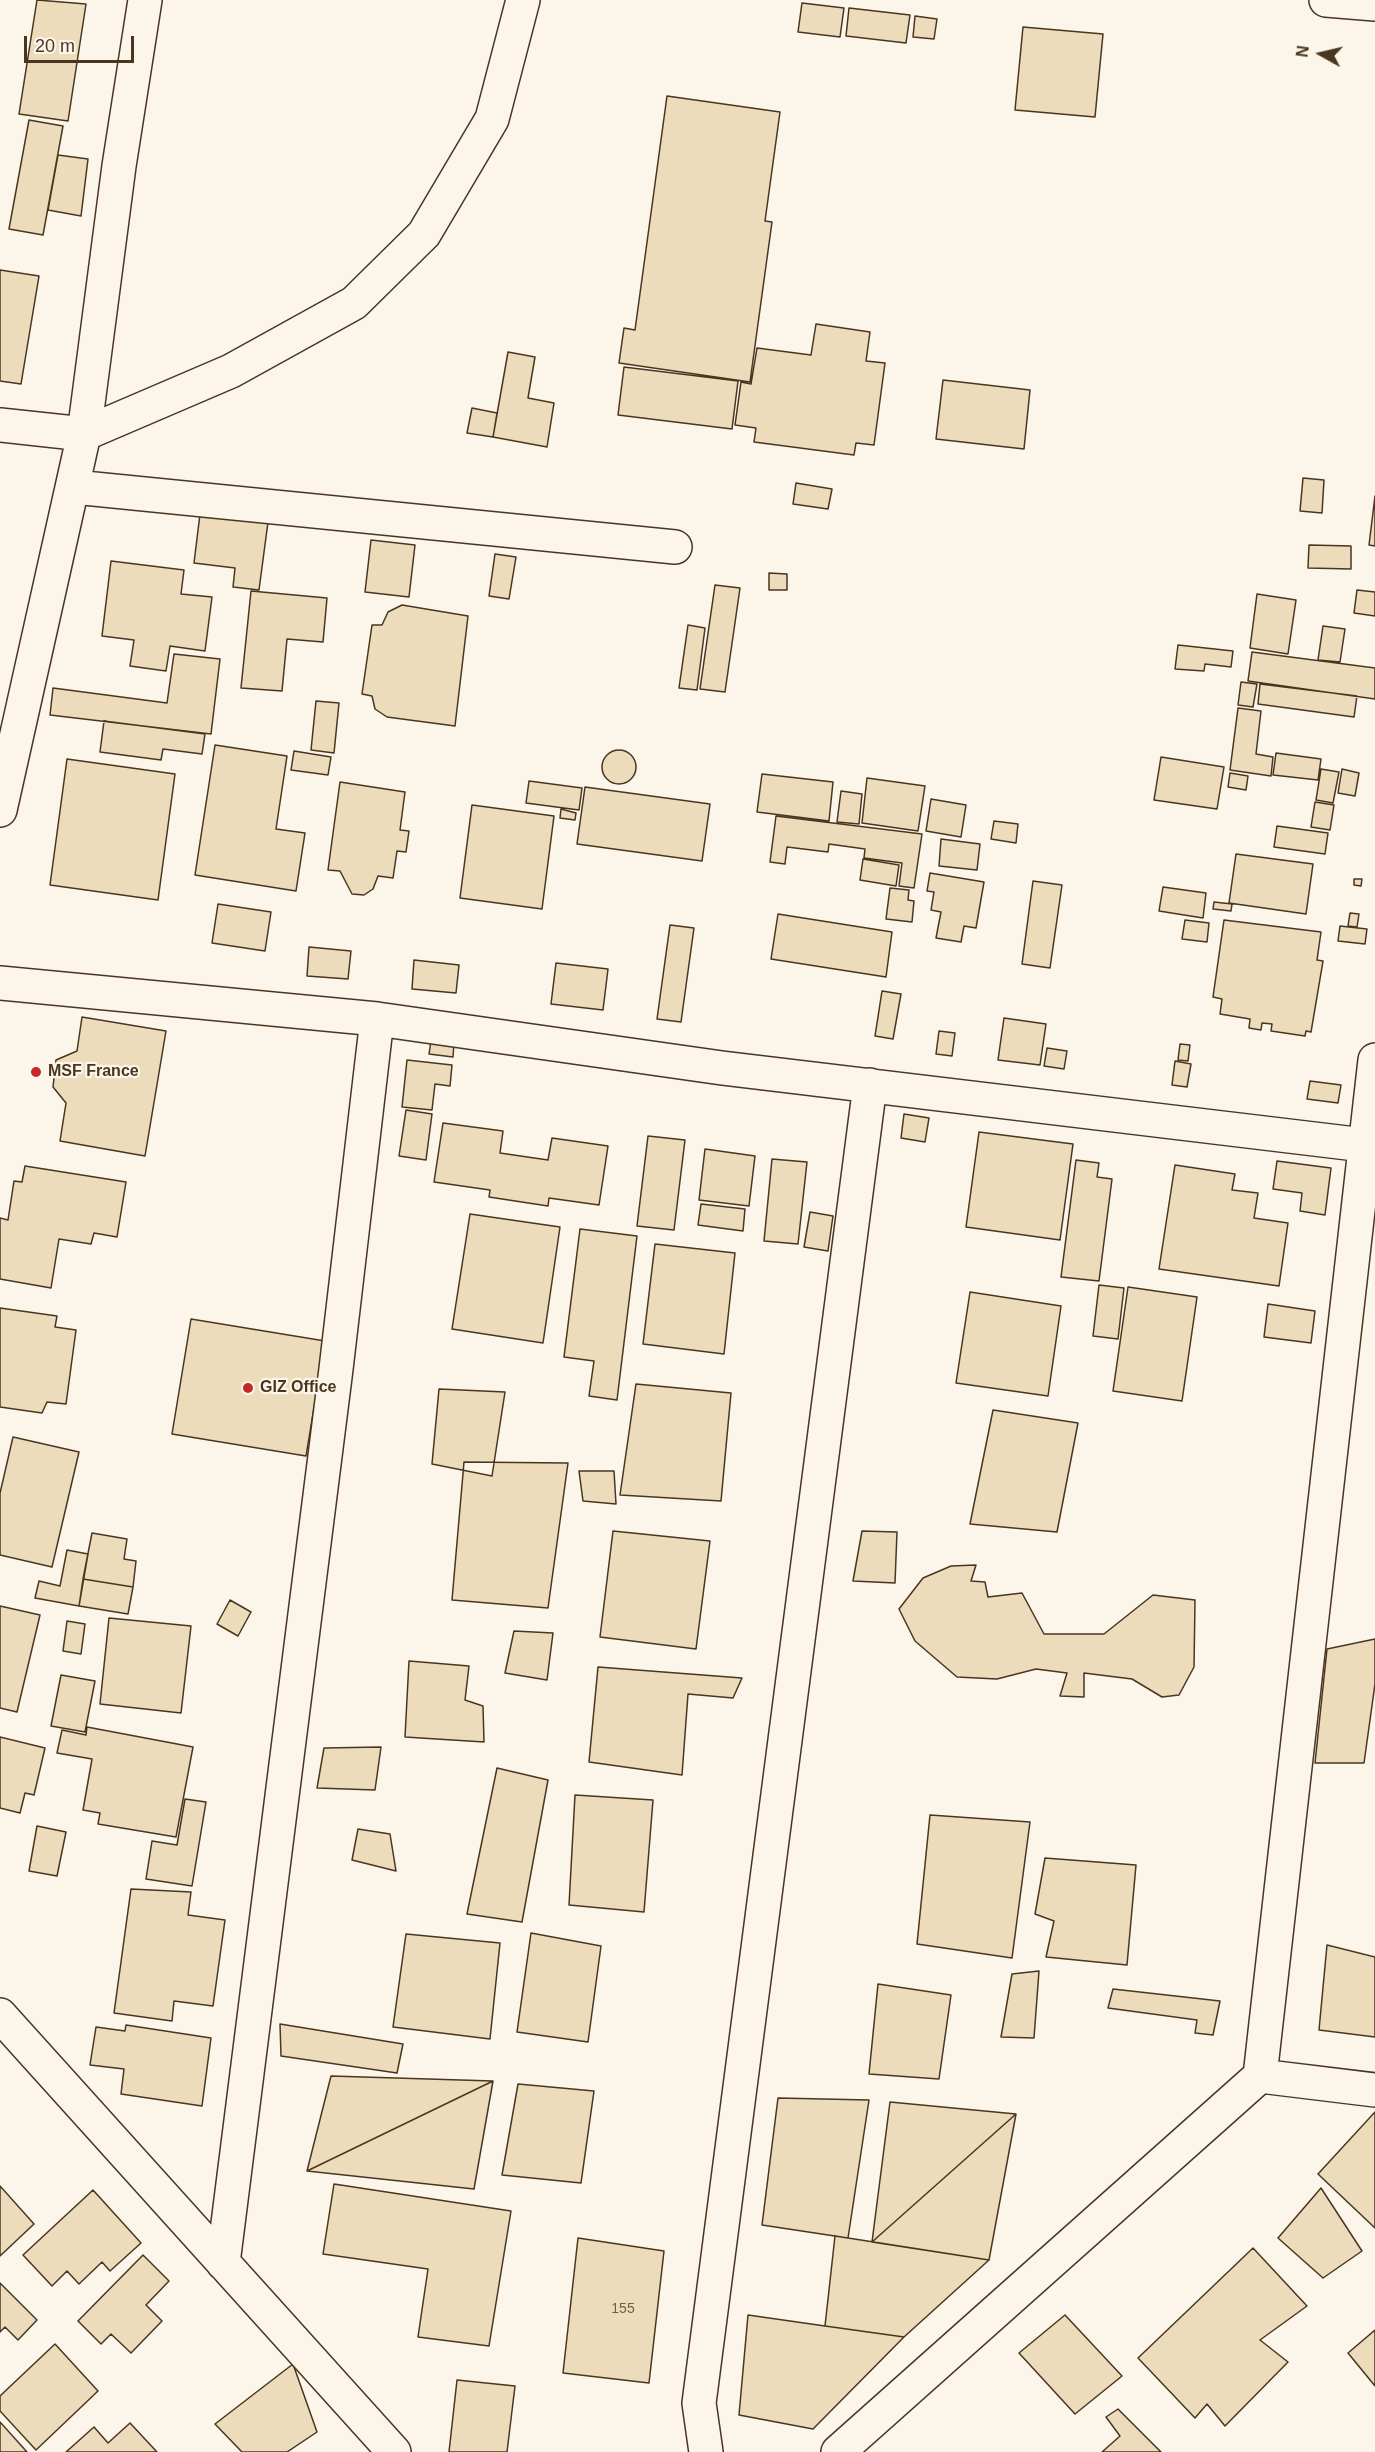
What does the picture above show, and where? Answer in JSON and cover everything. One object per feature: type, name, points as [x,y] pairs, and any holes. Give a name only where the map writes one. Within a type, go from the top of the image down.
[{"type":"street","points":[[0,810],[84,434],[119,166],[145,0]]},
{"type":"street","points":[[0,425],[84,434],[231,371],[354,303],[424,234],[492,119],[524,0]]},
{"type":"street","points":[[1326,0],[1375,4]]},
{"type":"street","points":[[74,487],[675,547]]},
{"type":"street","points":[[0,983],[377,1019],[722,1068],[1364,1145]]},
{"type":"street","points":[[223,2263],[336,1369],[377,1019]]},
{"type":"street","points":[[837,2452],[1260,2076],[1375,1060]]},
{"type":"street","points":[[706,2452],[699,2403],[870,1085]]},
{"type":"street","points":[[3,2023],[394,2452]]},
{"type":"street","points":[[1260,2076],[1375,2090]]},
{"type":"building","points":[[37,0],[86,4],[68,121],[19,114]]},
{"type":"building","points":[[802,3],[844,8],[840,37],[798,32]]},
{"type":"building","points":[[849,8],[910,15],[906,43],[846,36]]},
{"type":"building","points":[[915,16],[937,19],[934,39],[913,37]]},
{"type":"building","points":[[1023,27],[1103,34],[1095,117],[1015,110]]},
{"type":"building","points":[[667,96],[780,112],[765,221],[772,222],[750,382],[619,363],[624,328],[635,330]]},
{"type":"building","points":[[29,120],[63,126],[43,235],[9,229]]},
{"type":"building","points":[[58,155],[88,159],[81,216],[48,210]]},
{"type":"building","points":[[0,270],[39,276],[21,384],[0,381]]},
{"type":"building","points":[[816,324],[870,332],[866,361],[885,363],[874,445],[856,443],[854,455],[754,442],[756,428],[735,425],[741,382],[751,384],[757,348],[811,355]]},
{"type":"building","points":[[508,352],[535,357],[528,398],[554,403],[547,447],[493,437]]},
{"type":"building","points":[[624,367],[738,381],[732,429],[618,415]]},
{"type":"building","points":[[943,380],[1030,390],[1024,449],[936,439]]},
{"type":"building","points":[[472,408],[497,413],[493,437],[467,433]]},
{"type":"building","points":[[1303,478],[1324,480],[1322,513],[1300,511]]},
{"type":"building","points":[[796,483],[832,489],[828,509],[793,504]]},
{"type":"building","points":[[1375,496],[1375,546],[1369,545]]},
{"type":"building","points":[[200,514],[268,522],[259,590],[233,587],[235,568],[194,563]]},
{"type":"building","points":[[371,540],[415,545],[409,597],[365,592]]},
{"type":"building","points":[[1309,545],[1351,546],[1351,569],[1308,568]]},
{"type":"building","points":[[495,554],[516,557],[509,599],[489,596]]},
{"type":"building","points":[[111,561],[184,570],[181,594],[212,597],[205,651],[170,646],[166,671],[130,666],[134,640],[102,636]]},
{"type":"building","points":[[769,573],[787,574],[787,590],[769,590]]},
{"type":"building","points":[[715,585],[740,588],[725,692],[700,689]]},
{"type":"building","points":[[1357,590],[1375,592],[1375,616],[1354,613]]},
{"type":"building","points":[[251,591],[327,598],[323,642],[287,639],[282,691],[241,688]]},
{"type":"building","points":[[1257,594],[1296,600],[1288,654],[1250,648]]},
{"type":"building","points":[[402,605],[468,616],[455,726],[387,717],[375,709],[372,696],[362,694],[372,625],[382,625],[388,612]]},
{"type":"building","points":[[688,625],[705,628],[697,690],[679,688]]},
{"type":"building","points":[[1323,626],[1345,629],[1340,662],[1318,660]]},
{"type":"building","points":[[1178,645],[1233,651],[1231,667],[1205,664],[1204,671],[1175,669]]},
{"type":"building","points":[[1252,652],[1375,668],[1375,699],[1248,681]]},
{"type":"building","points":[[174,654],[220,659],[211,734],[50,715],[53,688],[167,703]]},
{"type":"building","points":[[1241,682],[1257,684],[1253,707],[1238,705]]},
{"type":"building","points":[[1260,684],[1357,696],[1354,717],[1258,704]]},
{"type":"building","points":[[316,701],[339,703],[334,753],[311,750]]},
{"type":"building","points":[[1238,708],[1261,711],[1256,754],[1273,757],[1271,776],[1230,770]]},
{"type":"building","points":[[104,721],[205,734],[202,754],[163,749],[161,760],[100,752]]},
{"type":"building","points":[[215,745],[287,756],[276,829],[305,833],[296,891],[195,875]]},
{"type":"building","points":[[619,750],[631,755],[636,767],[631,779],[619,784],[607,779],[602,767],[607,755]]},
{"type":"building","points":[[294,751],[331,757],[328,775],[291,770]]},
{"type":"building","points":[[1276,753],[1321,759],[1318,780],[1273,775]]},
{"type":"building","points":[[1161,757],[1224,767],[1217,809],[1154,800]]},
{"type":"building","points":[[67,759],[175,774],[158,900],[50,885]]},
{"type":"building","points":[[1321,769],[1339,772],[1333,803],[1316,800]]},
{"type":"building","points":[[1342,769],[1359,773],[1355,796],[1338,793]]},
{"type":"building","points":[[1230,773],[1248,776],[1246,790],[1228,787]]},
{"type":"building","points":[[762,774],[833,782],[829,821],[757,812]]},
{"type":"building","points":[[867,778],[925,786],[918,831],[862,823]]},
{"type":"building","points":[[529,781],[582,788],[579,810],[526,803]]},
{"type":"building","points":[[340,782],[405,792],[400,830],[409,831],[406,852],[397,851],[393,878],[378,876],[373,889],[364,895],[352,894],[340,871],[328,870]]},
{"type":"building","points":[[585,787],[710,804],[702,861],[577,844]]},
{"type":"building","points":[[841,791],[862,794],[859,824],[837,822]]},
{"type":"building","points":[[931,799],[966,805],[961,837],[926,831]]},
{"type":"building","points":[[1315,802],[1334,805],[1330,830],[1311,827]]},
{"type":"building","points":[[472,805],[554,816],[542,909],[460,898]]},
{"type":"building","points":[[561,809],[576,813],[575,820],[560,818]]},
{"type":"building","points":[[776,816],[922,834],[914,888],[899,886],[902,863],[864,858],[865,849],[829,844],[828,852],[787,847],[785,864],[770,862]]},
{"type":"building","points":[[994,821],[1018,824],[1016,843],[991,839]]},
{"type":"building","points":[[1277,826],[1328,833],[1325,854],[1274,847]]},
{"type":"building","points":[[941,839],[980,844],[977,870],[939,866]]},
{"type":"building","points":[[1236,854],[1313,864],[1306,914],[1229,903]]},
{"type":"building","points":[[863,859],[899,865],[896,886],[860,880]]},
{"type":"building","points":[[930,873],[984,882],[976,928],[964,926],[961,942],[936,938],[941,912],[931,910],[934,892],[927,891]]},
{"type":"building","points":[[1354,879],[1362,879],[1361,886],[1354,885]]},
{"type":"building","points":[[1033,881],[1062,885],[1050,968],[1022,964]]},
{"type":"building","points":[[1163,887],[1206,893],[1203,918],[1159,911]]},
{"type":"building","points":[[890,888],[909,890],[908,900],[914,901],[912,922],[886,919]]},
{"type":"building","points":[[1214,902],[1232,904],[1231,911],[1213,909]]},
{"type":"building","points":[[218,904],[271,912],[265,951],[212,943]]},
{"type":"building","points":[[1350,913],[1359,914],[1357,927],[1348,926]]},
{"type":"building","points":[[778,914],[892,932],[886,977],[771,959]]},
{"type":"building","points":[[1185,920],[1209,923],[1207,942],[1182,939]]},
{"type":"building","points":[[1224,920],[1321,932],[1317,960],[1323,961],[1311,1032],[1306,1031],[1305,1036],[1271,1031],[1272,1024],[1262,1023],[1261,1030],[1249,1028],[1250,1019],[1220,1014],[1222,999],[1213,997]]},
{"type":"building","points":[[670,925],[694,928],[681,1022],[657,1019]]},
{"type":"building","points":[[1340,926],[1367,929],[1365,944],[1338,941]]},
{"type":"building","points":[[309,947],[351,951],[348,979],[307,976]]},
{"type":"building","points":[[414,960],[459,965],[456,993],[412,989]]},
{"type":"building","points":[[556,963],[608,969],[603,1010],[551,1004]]},
{"type":"building","points":[[882,991],[901,994],[893,1039],[875,1036]]},
{"type":"building","points":[[82,1017],[166,1031],[145,1156],[60,1141],[66,1103],[53,1087],[56,1060],[77,1051]]},
{"type":"building","points":[[1004,1018],[1046,1024],[1040,1065],[998,1060]]},
{"type":"building","points":[[939,1031],[955,1033],[952,1056],[936,1054]]},
{"type":"building","points":[[431,1041],[454,1043],[453,1057],[429,1054]]},
{"type":"building","points":[[1180,1044],[1190,1045],[1188,1061],[1178,1060]]},
{"type":"building","points":[[1047,1048],[1067,1051],[1064,1069],[1044,1066]]},
{"type":"building","points":[[407,1060],[452,1065],[450,1086],[435,1084],[432,1110],[402,1107]]},
{"type":"building","points":[[1175,1061],[1191,1064],[1187,1087],[1172,1085]]},
{"type":"building","points":[[1310,1081],[1341,1085],[1338,1103],[1307,1099]]},
{"type":"building","points":[[406,1110],[432,1114],[426,1160],[399,1156]]},
{"type":"building","points":[[904,1114],[929,1118],[925,1142],[901,1138]]},
{"type":"building","points":[[443,1123],[503,1131],[500,1153],[548,1160],[552,1138],[608,1146],[599,1205],[549,1198],[548,1206],[489,1197],[490,1190],[434,1182]]},
{"type":"building","points":[[979,1132],[1073,1144],[1060,1240],[966,1227]]},
{"type":"building","points":[[648,1136],[685,1140],[674,1230],[637,1226]]},
{"type":"building","points":[[705,1149],[755,1156],[749,1206],[699,1200]]},
{"type":"building","points":[[772,1159],[807,1162],[798,1244],[764,1241]]},
{"type":"building","points":[[1076,1160],[1099,1163],[1097,1177],[1112,1179],[1099,1281],[1061,1277]]},
{"type":"building","points":[[1277,1161],[1331,1168],[1325,1215],[1300,1211],[1302,1193],[1273,1189]]},
{"type":"building","points":[[1175,1165],[1235,1174],[1232,1190],[1258,1193],[1254,1218],[1288,1223],[1279,1286],[1159,1269]]},
{"type":"building","points":[[25,1166],[126,1182],[117,1237],[94,1233],[91,1244],[59,1239],[51,1288],[0,1279],[0,1218],[8,1220],[14,1181],[22,1182]]},
{"type":"building","points":[[701,1204],[745,1209],[743,1231],[698,1225]]},
{"type":"building","points":[[810,1212],[833,1216],[828,1251],[804,1247]]},
{"type":"building","points":[[470,1214],[560,1227],[543,1343],[452,1329]]},
{"type":"building","points":[[580,1229],[637,1236],[617,1400],[589,1396],[594,1361],[564,1357]]},
{"type":"building","points":[[655,1244],[735,1253],[724,1354],[643,1344]]},
{"type":"building","points":[[1099,1285],[1124,1288],[1118,1339],[1093,1336]]},
{"type":"building","points":[[1128,1287],[1197,1297],[1182,1401],[1113,1391]]},
{"type":"building","points":[[970,1292],[1061,1306],[1048,1396],[956,1383]]},
{"type":"building","points":[[1268,1304],[1315,1311],[1311,1343],[1264,1337]]},
{"type":"building","points":[[0,1308],[57,1316],[55,1327],[76,1330],[66,1404],[47,1402],[42,1413],[0,1407]]},
{"type":"building","name":"GIZ Office","points":[[191,1319],[325,1341],[306,1456],[172,1434]]},
{"type":"building","points":[[636,1384],[731,1393],[721,1501],[620,1495]]},
{"type":"building","points":[[439,1389],[505,1392],[492,1476],[432,1464]]},
{"type":"building","points":[[993,1410],[1078,1423],[1057,1532],[970,1524]]},
{"type":"building","points":[[13,1437],[79,1452],[52,1567],[0,1555],[0,1493]]},
{"type":"building","points":[[464,1462],[568,1463],[548,1608],[452,1600]]},
{"type":"building","points":[[579,1471],[614,1471],[616,1504],[583,1501]]},
{"type":"building","points":[[613,1531],[710,1541],[696,1649],[600,1637]]},
{"type":"building","points":[[862,1531],[897,1532],[895,1583],[853,1581]]},
{"type":"building","points":[[92,1533],[127,1539],[124,1559],[136,1561],[133,1587],[83,1579]]},
{"type":"building","points":[[67,1550],[88,1554],[79,1606],[35,1598],[39,1581],[60,1586]]},
{"type":"building","points":[[976,1565],[971,1581],[985,1582],[988,1597],[1022,1593],[1044,1634],[1104,1634],[1153,1595],[1195,1600],[1194,1667],[1179,1695],[1162,1697],[1132,1679],[1084,1673],[1084,1697],[1060,1696],[1067,1673],[1036,1669],[997,1679],[957,1677],[915,1641],[899,1609],[923,1578],[951,1566]]},
{"type":"building","points":[[83,1579],[133,1587],[128,1614],[79,1606]]},
{"type":"building","points":[[230,1600],[251,1612],[238,1636],[217,1624]]},
{"type":"building","points":[[0,1606],[40,1615],[17,1712],[0,1708]]},
{"type":"building","points":[[109,1618],[191,1626],[181,1713],[100,1704]]},
{"type":"building","points":[[67,1621],[85,1624],[81,1654],[63,1651]]},
{"type":"building","points":[[514,1631],[553,1633],[547,1680],[505,1673]]},
{"type":"building","points":[[1375,1639],[1375,1684],[1364,1763],[1315,1763],[1327,1649]]},
{"type":"building","points":[[409,1661],[469,1666],[465,1700],[483,1706],[484,1742],[405,1737]]},
{"type":"building","points":[[598,1667],[742,1678],[733,1698],[688,1694],[682,1775],[589,1762]]},
{"type":"building","points":[[61,1675],[95,1681],[85,1732],[51,1726]]},
{"type":"building","points":[[87,1727],[193,1747],[176,1837],[98,1824],[100,1813],[83,1810],[92,1759],[57,1753],[62,1730],[86,1735]]},
{"type":"building","points":[[0,1737],[45,1748],[34,1795],[25,1793],[20,1813],[0,1808]]},
{"type":"building","points":[[381,1747],[375,1790],[317,1788],[324,1748]]},
{"type":"building","points":[[497,1768],[548,1780],[522,1922],[467,1914]]},
{"type":"building","points":[[575,1795],[653,1800],[644,1912],[569,1905]]},
{"type":"building","points":[[185,1799],[206,1802],[192,1886],[146,1879],[152,1841],[177,1845]]},
{"type":"building","points":[[930,1815],[1030,1822],[1012,1958],[917,1944]]},
{"type":"building","points":[[37,1826],[66,1832],[57,1876],[29,1871]]},
{"type":"building","points":[[358,1829],[390,1834],[396,1871],[352,1860]]},
{"type":"building","points":[[1045,1858],[1136,1865],[1127,1965],[1046,1957],[1054,1921],[1035,1914]]},
{"type":"building","points":[[131,1889],[191,1892],[188,1915],[225,1920],[213,2006],[174,2001],[172,2021],[114,2013]]},
{"type":"building","points":[[531,1933],[601,1946],[588,2042],[517,2032]]},
{"type":"building","points":[[406,1934],[500,1943],[490,2039],[393,2027]]},
{"type":"building","points":[[1327,1945],[1375,1957],[1375,2037],[1319,2030]]},
{"type":"building","points":[[1039,1971],[1034,2038],[1001,2037],[1012,1974]]},
{"type":"building","points":[[878,1984],[951,1995],[939,2079],[869,2074]]},
{"type":"building","points":[[1113,1989],[1220,2001],[1213,2035],[1195,2033],[1197,2020],[1108,2008]]},
{"type":"building","points":[[280,2024],[403,2044],[397,2073],[281,2056]]},
{"type":"building","points":[[126,2025],[211,2038],[202,2106],[121,2094],[124,2069],[90,2065],[96,2027],[125,2031]]},
{"type":"building","points":[[331,2076],[493,2081],[307,2171]]},
{"type":"building","points":[[493,2081],[474,2189],[307,2171]]},
{"type":"building","points":[[518,2084],[594,2091],[581,2183],[502,2175]]},
{"type":"building","points":[[778,2098],[869,2100],[848,2238],[762,2225]]},
{"type":"building","points":[[890,2102],[1016,2114],[872,2242]]},
{"type":"building","points":[[1375,2112],[1375,2228],[1318,2174]]},
{"type":"building","points":[[1016,2114],[989,2260],[872,2242]]},
{"type":"building","points":[[334,2184],[511,2211],[489,2346],[418,2337],[428,2269],[323,2254]]},
{"type":"building","points":[[0,2186],[34,2224],[0,2256]]},
{"type":"building","points":[[1321,2188],[1362,2251],[1323,2278],[1278,2238]]},
{"type":"building","points":[[93,2190],[141,2243],[110,2271],[102,2262],[79,2284],[67,2271],[52,2286],[23,2255]]},
{"type":"building","points":[[835,2236],[989,2260],[904,2337],[825,2326]]},
{"type":"building","points":[[578,2238],[664,2251],[649,2383],[563,2373]]},
{"type":"building","points":[[1253,2248],[1307,2306],[1260,2340],[1288,2362],[1225,2426],[1207,2404],[1195,2418],[1138,2358]]},
{"type":"building","points":[[143,2255],[169,2281],[146,2305],[162,2321],[131,2353],[111,2334],[101,2344],[78,2321]]},
{"type":"building","points":[[0,2283],[37,2320],[18,2340],[5,2327],[0,2332]]},
{"type":"building","points":[[748,2315],[904,2337],[813,2429],[739,2415]]},
{"type":"building","points":[[1065,2315],[1122,2376],[1075,2414],[1019,2353]]},
{"type":"building","points":[[1375,2330],[1375,2386],[1348,2353]]},
{"type":"building","points":[[55,2344],[98,2391],[36,2450],[0,2411],[0,2396]]},
{"type":"building","points":[[293,2364],[317,2432],[287,2452],[242,2452],[215,2424]]},
{"type":"building","points":[[457,2380],[515,2386],[507,2452],[449,2452]]},
{"type":"building","points":[[1118,2409],[1161,2452],[1102,2452],[1120,2436],[1106,2417]]},
{"type":"building","points":[[0,2422],[27,2452],[0,2452]]},
{"type":"building","points":[[130,2423],[157,2452],[66,2452],[94,2427],[108,2443]]},
{"type":"place","name":"MSF France","points":[[36,1072]]},
{"type":"place","name":"GIZ Office","points":[[248,1388]]}]
